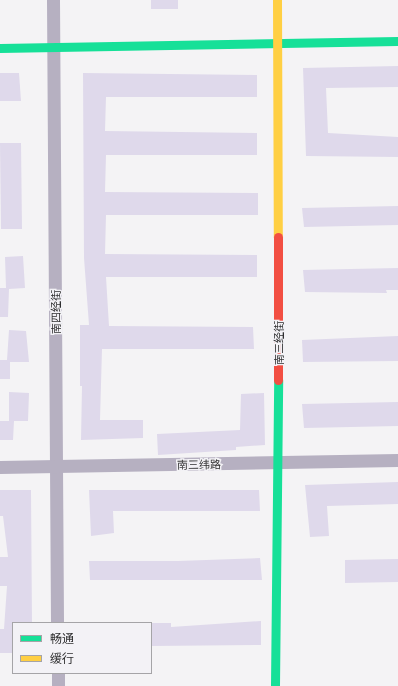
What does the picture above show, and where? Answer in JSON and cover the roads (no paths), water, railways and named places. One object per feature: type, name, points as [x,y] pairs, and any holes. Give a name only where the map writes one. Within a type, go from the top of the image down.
[{"type":"street","name":"南四经街","points":[[53,0],[57,622]]},
{"type":"street","name":"南三经街","points":[[275,686],[278,462],[277,0]]},
{"type":"street","points":[[0,48],[398,41]]},
{"type":"street","name":"南三纬路","points":[[0,467],[398,460]]},
{"type":"street","points":[[58,674],[58,686]]}]
